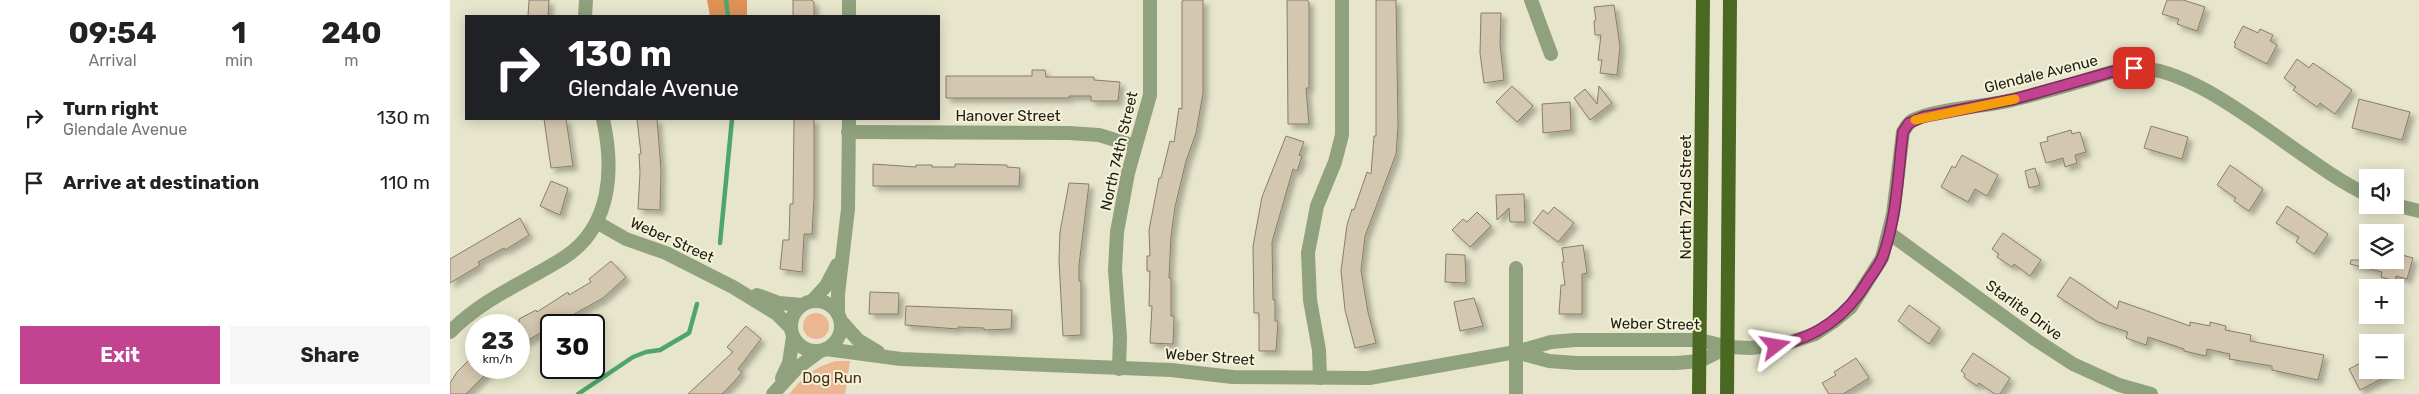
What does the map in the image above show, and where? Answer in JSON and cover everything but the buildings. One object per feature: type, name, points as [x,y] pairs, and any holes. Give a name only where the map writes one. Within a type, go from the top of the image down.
[{"type":"main road","name":"North 72nd Street","points":[[1699,394],[1703,0]]},
{"type":"main road","points":[[1727,394],[1730,0]]},
{"type":"street","points":[[585,15],[586,0]]},
{"type":"street","points":[[849,0],[849,15]]},
{"type":"street","name":"North 74th Street","points":[[1119,368],[1120,330],[1116,270],[1117,232],[1128,173],[1150,95],[1150,0]]},
{"type":"street","points":[[1320,378],[1319,350],[1310,300],[1308,253],[1317,206],[1335,162],[1342,135],[1342,0]]},
{"type":"street","points":[[1531,0],[1551,54]]},
{"type":"street","name":"Glendale Avenue","points":[[1889,233],[1903,132],[1913,120],[1933,114],[2015,99],[2111,72],[2134,68],[2153,70],[2177,76],[2204,90],[2334,177],[2359,190]]},
{"type":"street","points":[[450,332],[466,316],[481,305],[566,256],[578,246],[598,223],[608,177],[608,153],[603,120]]},
{"type":"street","points":[[775,392],[798,368],[836,342],[840,335],[843,253],[848,209],[848,126]]},
{"type":"street","name":"Hanover Street","points":[[848,126],[1099,135],[1135,146]]},
{"type":"street","points":[[2404,207],[2419,210]]},
{"type":"street","name":"Weber Street","points":[[598,223],[626,239],[666,253],[733,287],[777,314],[792,333]]},
{"type":"street","points":[[1728,347],[1763,347],[1785,344],[1815,334],[1833,322],[1851,306],[1863,290],[1882,258],[1889,233]]},
{"type":"street","name":"Starlite Drive","points":[[1889,233],[2036,340],[2073,364],[2119,385],[2151,394]]},
{"type":"street","points":[[775,392],[789,363],[793,316],[826,286],[843,253]]},
{"type":"street","points":[[1516,268],[1516,394]]},
{"type":"street","name":"Weber Street","points":[[733,287],[780,303],[807,303]]},
{"type":"street","points":[[807,303],[828,304],[840,317]]},
{"type":"street","name":"Weber Street","points":[[840,317],[858,340],[868,348],[900,359]]},
{"type":"street","points":[[792,333],[801,347],[809,350],[823,350]]},
{"type":"street","name":"Weber Street","points":[[823,350],[900,359],[1171,370],[1241,377],[1320,378],[1385,376],[1516,352],[1551,342],[1575,340],[1700,340],[1728,347]]},
{"type":"street","name":"Weber Street","points":[[1516,352],[1549,361],[1576,363],[1700,361],[1728,347]]},
{"type":"green space","points":[[816,313],[825,317],[829,326],[825,335],[816,339],[807,335],[803,326],[807,317]]},
{"type":"green space","name":"Dog Run","points":[[836,361],[850,361],[845,394],[789,394],[810,373]]},
{"type":"shaded area","points":[[707,0],[747,0],[747,15],[710,15]]},
{"type":"waterway","points":[[726,0],[728,15]]},
{"type":"waterway","points":[[720,243],[732,120]]},
{"type":"waterway","points":[[578,394],[633,357],[646,352],[660,350],[689,333],[697,304]]},
{"type":"slow traffic","points":[[1915,120],[1933,114],[2015,99]]},
{"type":"route","points":[[1776,346],[1804,339],[1815,334],[1833,322],[1851,306],[1863,290],[1882,258],[1889,233],[1903,132],[1909,123],[1933,114],[2015,99],[2111,72],[2134,68]]}]
